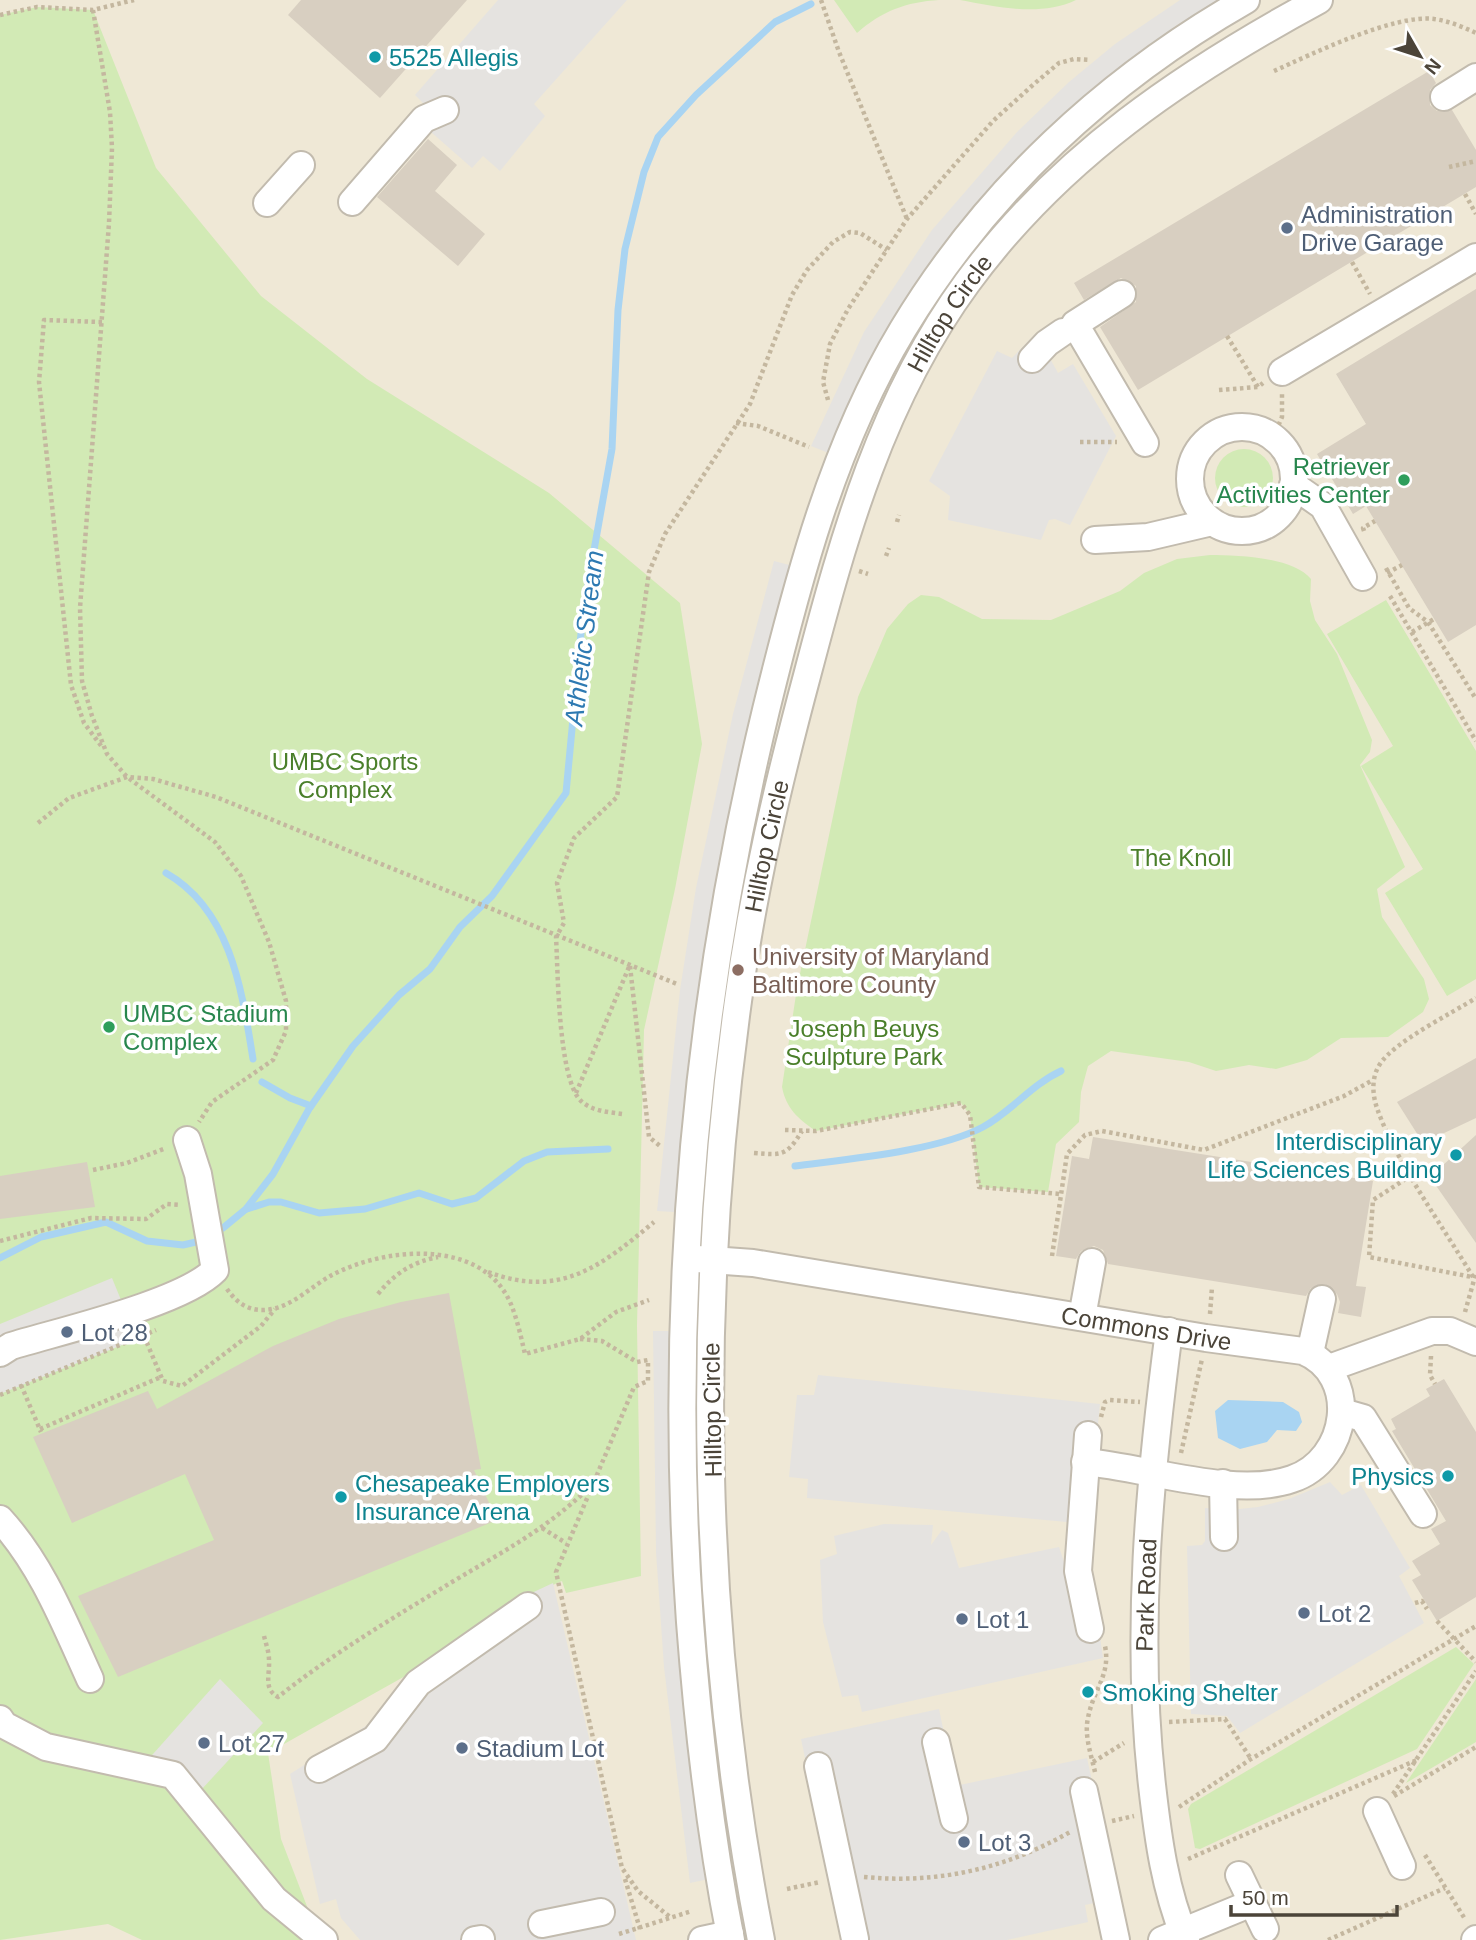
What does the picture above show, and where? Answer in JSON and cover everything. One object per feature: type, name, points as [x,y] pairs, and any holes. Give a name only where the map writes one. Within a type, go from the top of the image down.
[{"type":"street","name":"Hilltop Circle","points":[[730,1937],[706,1781],[685,1553],[681,1403],[685,1258],[708,1010],[739,830],[780,653],[808,554],[856,420],[903,330],[944,267],[1035,159],[1116,85],[1175,42],[1247,0]]},
{"type":"street","name":"Hilltop Circle","points":[[761,1940],[736,1790],[714,1541],[710,1401],[714,1260],[738,1002],[754,903],[781,772],[836,564],[882,433],[928,343],[967,283],[1018,220],[1061,176],[1159,95],[1255,35],[1319,0]]},
{"type":"street","points":[[1444,97],[1476,77]]},
{"type":"street","points":[[352,202],[424,119],[445,110]]},
{"type":"street","points":[[267,203],[301,165]]},
{"type":"street","points":[[1282,372],[1476,257]]},
{"type":"street","points":[[1122,294],[1075,324],[1145,443]]},
{"type":"street","points":[[1032,359],[1047,343],[1063,332]]},
{"type":"street","points":[[1234,428],[1262,431],[1273,438],[1289,459],[1293,485],[1284,510],[1263,527],[1237,531],[1212,522],[1202,513],[1191,488],[1193,461],[1200,449],[1221,432],[1234,428]]},
{"type":"street","points":[[1293,485],[1323,506],[1378,570]]},
{"type":"street","points":[[1095,540],[1148,537],[1212,522]]},
{"type":"street","points":[[0,1353],[11,1346],[127,1312],[202,1283],[215,1270],[187,1140]]},
{"type":"street","name":"Commons Drive","points":[[685,1258],[761,1264],[1169,1331],[1319,1361]]},
{"type":"street","points":[[1082,1317],[1091,1262]]},
{"type":"street","points":[[1084,1462],[1223,1483],[1271,1484],[1294,1479],[1316,1465],[1331,1446],[1342,1412],[1341,1389],[1319,1361],[1322,1299]]},
{"type":"street","name":"Park Road","points":[[1169,1331],[1152,1473],[1143,1582],[1147,1744],[1163,1867],[1177,1937]]},
{"type":"street","points":[[1319,1361],[1432,1331],[1468,1338]]},
{"type":"street","points":[[1342,1412],[1363,1418],[1423,1514]]},
{"type":"street","points":[[1090,1629],[1078,1571],[1084,1462],[1094,1429]]},
{"type":"street","points":[[1223,1483],[1224,1537]]},
{"type":"street","points":[[0,1519],[25,1546],[43,1578],[90,1679]]},
{"type":"street","points":[[319,1769],[375,1740],[418,1683],[528,1605]]},
{"type":"street","points":[[0,1719],[4,1725],[46,1747],[173,1775],[274,1899],[324,1940]]},
{"type":"street","points":[[936,1742],[954,1819]]},
{"type":"street","points":[[818,1766],[855,1940]]},
{"type":"street","points":[[1084,1791],[1116,1940]]},
{"type":"street","points":[[1388,1806],[1413,1860]]},
{"type":"street","points":[[1239,1875],[1265,1929]]},
{"type":"street","points":[[1177,1937],[1252,1903]]},
{"type":"street","points":[[542,1924],[601,1912]]},
{"type":"street","points":[[702,1940],[730,1937]]},
{"type":"path","points":[[0,15],[37,7],[93,10],[134,0]]},
{"type":"path","points":[[821,0],[839,52],[907,219]]},
{"type":"path","points":[[93,10],[110,112],[112,148],[80,628],[82,681],[107,754]]},
{"type":"path","points":[[1274,71],[1342,42],[1416,20],[1433,19],[1476,33]]},
{"type":"path","points":[[828,400],[823,382],[830,344],[848,309],[907,219],[993,121],[1042,77],[1059,63],[1074,59],[1090,60]]},
{"type":"path","points":[[1449,167],[1476,161]]},
{"type":"path","points":[[1465,194],[1476,214]]},
{"type":"path","points":[[622,1114],[594,1110],[580,1101],[568,1080],[556,937],[564,923],[557,883],[574,838],[617,797],[649,572],[665,534],[750,404],[793,295],[807,270],[833,242],[850,232],[860,233],[887,250]]},
{"type":"path","points":[[1352,262],[1371,296]]},
{"type":"path","points":[[93,1170],[127,1163],[187,1140],[212,1102],[273,1060],[286,1031],[286,1001],[269,942],[241,876],[215,842],[127,777],[85,723],[71,685],[40,382],[44,320],[102,322]]},
{"type":"path","points":[[1227,336],[1258,387]]},
{"type":"path","points":[[1219,390],[1258,387],[1282,372]]},
{"type":"path","points":[[1273,438],[1282,418],[1282,372]]},
{"type":"path","points":[[736,423],[758,426],[809,447]]},
{"type":"path","points":[[1080,442],[1115,441]]},
{"type":"path","points":[[897,522],[900,515]]},
{"type":"path","points":[[1369,539],[1363,528],[1375,521]]},
{"type":"path","points":[[886,556],[889,548]]},
{"type":"path","points":[[1402,565],[1378,570],[1409,608],[1431,621],[1476,699]]},
{"type":"path","points":[[1391,596],[1476,741]]},
{"type":"path","points":[[1412,632],[1431,621]]},
{"type":"path","points":[[38,823],[69,799],[127,777],[153,779],[216,797],[677,984]]},
{"type":"path","points":[[576,1093],[630,966]]},
{"type":"path","points":[[630,966],[649,1137],[660,1146]]},
{"type":"path","points":[[1468,1338],[1475,1275],[1412,1175],[1376,1105],[1373,1080],[1380,1064],[1393,1050],[1476,998]]},
{"type":"path","points":[[1052,1256],[1067,1154],[1078,1140],[1093,1131],[1204,1150],[1344,1096],[1373,1080]]},
{"type":"path","points":[[785,1130],[802,1131],[954,1102],[965,1105],[970,1115],[979,1187],[1060,1194]]},
{"type":"path","points":[[754,1153],[779,1155],[788,1151],[802,1131]]},
{"type":"path","points":[[1412,1175],[1373,1200],[1369,1257],[1475,1275]]},
{"type":"path","points":[[0,1241],[91,1218],[146,1219],[167,1205],[203,1205]]},
{"type":"path","points":[[144,1336],[163,1381],[182,1386],[261,1326],[275,1309],[350,1267],[405,1255],[442,1256],[461,1260],[483,1270],[538,1280],[568,1278],[606,1262],[654,1223]]},
{"type":"path","points":[[378,1294],[399,1272],[417,1262],[442,1256]]},
{"type":"path","points":[[215,1270],[234,1300],[257,1311],[275,1309]]},
{"type":"path","points":[[483,1270],[510,1301],[525,1354],[580,1339],[602,1341],[637,1362],[648,1360],[648,1381],[634,1387],[556,1572],[557,1588],[622,1868],[639,1929]]},
{"type":"path","points":[[1210,1314],[1212,1287]]},
{"type":"path","points":[[580,1339],[615,1312],[649,1300]]},
{"type":"path","points":[[0,1395],[165,1325]]},
{"type":"path","points":[[1179,1460],[1202,1358]]},
{"type":"path","points":[[21,1385],[41,1431],[162,1377]]},
{"type":"path","points":[[1094,1429],[1101,1410],[1110,1400],[1141,1402]]},
{"type":"path","points":[[264,1636],[270,1658],[267,1682],[269,1690],[278,1697],[319,1666],[382,1625],[542,1528],[592,1486]]},
{"type":"path","points":[[542,1528],[566,1543]]},
{"type":"path","points":[[1415,1602],[1422,1601],[1427,1609]]},
{"type":"path","points":[[1437,1621],[1476,1662]]},
{"type":"path","points":[[1179,1807],[1251,1759],[1476,1626]]},
{"type":"path","points":[[1388,1806],[1476,1671]]},
{"type":"path","points":[[1169,1721],[1226,1720],[1251,1759]]},
{"type":"path","points":[[1093,1762],[1128,1740]]},
{"type":"path","points":[[1388,1806],[1476,1747]]},
{"type":"path","points":[[1188,1859],[1417,1760]]},
{"type":"path","points":[[1119,1820],[1127,1818]]},
{"type":"path","points":[[787,1889],[840,1878],[910,1879],[970,1872],[1024,1855],[1073,1830]]},
{"type":"path","points":[[1413,1860],[1445,1888],[1473,1934]]},
{"type":"path","points":[[622,1868],[638,1891],[670,1917]]},
{"type":"path","points":[[1328,1940],[1445,1888]]},
{"type":"path","points":[[619,1934],[692,1911]]},
{"type":"shaded area","name":"University of Maryland Baltimore County","points":[[0,0],[1476,0],[1476,1940],[0,1940]]},
{"type":"shaded area","points":[[498,0],[627,0],[534,104],[545,116],[500,171],[483,156],[472,168],[415,118],[424,104],[415,95]]},
{"type":"shaded area","points":[[1180,0],[1221,0],[1177,25],[1089,91],[1002,179],[831,454],[811,446],[864,332],[932,230],[1017,132],[1069,82],[1115,44]]},
{"type":"shaded area","points":[[1036,333],[1058,373],[1073,364],[1116,436],[1070,525],[1055,519],[1049,520],[1041,540],[948,520],[950,496],[929,481],[997,351],[1012,358]]},
{"type":"shaded area","points":[[774,561],[793,566],[702,983],[674,1212],[657,1211],[680,990],[696,888],[733,714]]},
{"type":"shaded area","name":"Lot 28","points":[[112,1278],[137,1339],[0,1394],[0,1324]]},
{"type":"shaded area","points":[[653,1331],[674,1331],[714,1878],[690,1883],[664,1667],[656,1552]]},
{"type":"shaded area","points":[[818,1375],[1100,1404],[1088,1524],[807,1498],[808,1479],[789,1477],[797,1395],[814,1395]]},
{"type":"shaded area","name":"Lot 2","points":[[1330,1482],[1342,1495],[1361,1485],[1410,1568],[1399,1576],[1424,1623],[1240,1733],[1227,1716],[1191,1714],[1187,1546],[1202,1545],[1205,1541],[1205,1508],[1230,1510],[1258,1507],[1289,1499]]},
{"type":"shaded area","name":"Lot 1","points":[[884,1524],[933,1525],[931,1545],[942,1530],[948,1533],[959,1568],[1059,1547],[1064,1562],[1089,1560],[1103,1658],[862,1712],[858,1695],[842,1697],[823,1622],[820,1560],[837,1554],[834,1536]]},
{"type":"shaded area","name":"Stadium Lot","points":[[553,1583],[636,1940],[360,1940],[341,1918],[336,1899],[320,1904],[290,1774],[374,1721],[407,1675],[504,1606]]},
{"type":"shaded area","name":"Lot 27","points":[[220,1679],[263,1723],[201,1790],[145,1763]]},
{"type":"shaded area","name":"Lot 3","points":[[939,1709],[955,1786],[1087,1758],[1117,1898],[1085,1905],[1088,1922],[1007,1940],[844,1940],[801,1739]]},
{"type":"green space","points":[[834,0],[939,0],[895,9],[857,33]]},
{"type":"green space","points":[[960,0],[1076,0],[1048,8],[1019,9]]},
{"type":"green space","name":"UMBC Sports Complex","points":[[37,7],[93,10],[156,168],[261,296],[367,379],[549,493],[680,603],[702,744],[675,889],[644,1030],[637,1326],[641,1576],[566,1593],[562,1581],[504,1606],[407,1675],[268,1753],[281,1839],[320,1940],[142,1940],[108,1924],[0,1940],[0,15]]},
{"type":"green space","points":[[1238,449],[1250,449],[1265,457],[1273,472],[1273,484],[1265,499],[1250,507],[1238,507],[1223,499],[1215,484],[1215,472],[1223,457]]},
{"type":"green space","name":"The Knoll","points":[[1210,555],[1278,562],[1303,572],[1311,579],[1310,601],[1315,620],[1337,654],[1372,740],[1370,752],[1360,765],[1405,867],[1377,889],[1382,917],[1424,979],[1429,999],[1423,1012],[1388,1037],[1341,1038],[1307,1060],[1276,1069],[1249,1065],[1216,1071],[1189,1062],[1111,1051],[1088,1066],[1081,1092],[1079,1122],[1056,1144],[1048,1192],[979,1187],[970,1115],[961,1103],[816,1131],[810,1127],[790,1107],[782,1087],[797,988],[858,697],[887,629],[908,604],[921,595],[939,597],[982,619],[1051,620],[1120,591],[1144,573],[1177,559]]},
{"type":"green space","points":[[1386,600],[1476,751],[1476,979],[1447,996],[1385,893],[1423,869],[1361,766],[1393,746],[1327,634]]},
{"type":"green space","points":[[1456,1647],[1474,1664],[1417,1749],[1200,1849],[1195,1848],[1188,1809],[1191,1804]]},
{"type":"green space","points":[[1476,1679],[1476,1742],[1406,1783]]},
{"type":"water","points":[[1228,1400],[1283,1402],[1299,1412],[1302,1422],[1296,1431],[1277,1430],[1267,1442],[1240,1449],[1218,1438],[1215,1411]]},
{"type":"building","name":"5525 Allegis","points":[[301,0],[467,0],[380,98],[288,15]]},
{"type":"building","name":"Administration Drive Garage","points":[[1429,71],[1436,83],[1430,90],[1430,105],[1437,111],[1452,110],[1476,150],[1476,187],[1138,390],[1100,327],[1136,302],[1136,286],[1121,278],[1084,300],[1074,283]]},
{"type":"building","points":[[428,139],[457,165],[435,191],[485,234],[458,266],[377,197]]},
{"type":"building","name":"Retriever Activities Center","points":[[1476,289],[1476,625],[1448,642],[1366,506],[1353,514],[1317,454],[1366,424],[1336,374]]},
{"type":"building","points":[[1476,1058],[1476,1118],[1423,1143],[1397,1102]]},
{"type":"building","points":[[1476,1135],[1476,1243],[1430,1177]]},
{"type":"building","points":[[1093,1137],[1373,1181],[1356,1286],[1366,1287],[1361,1317],[1338,1313],[1340,1302],[1337,1294],[1325,1284],[1311,1288],[1306,1296],[1108,1264],[1103,1250],[1094,1246],[1081,1251],[1076,1259],[1056,1256],[1072,1156],[1089,1159]]},
{"type":"building","points":[[87,1162],[95,1207],[0,1219],[0,1176]]},
{"type":"building","name":"Chesapeake Employers Insurance Arena","points":[[449,1293],[481,1469],[474,1470],[497,1520],[118,1677],[78,1596],[214,1540],[185,1474],[72,1523],[33,1437],[148,1391],[157,1409],[273,1346],[339,1319],[401,1302]]},
{"type":"building","name":"Physics","points":[[1444,1379],[1476,1432],[1476,1597],[1437,1621],[1412,1580],[1421,1575],[1412,1561],[1440,1544],[1431,1529],[1446,1521],[1392,1431],[1396,1429],[1391,1419],[1430,1396],[1426,1389]]},
{"type":"waterway","name":"Athletic Stream","points":[[223,1228],[246,1209],[273,1174],[309,1109],[353,1046],[399,995],[430,969],[460,927],[492,896],[566,793],[583,612],[612,449],[618,310],[625,249],[644,172],[658,137],[696,95],[775,22],[811,4]]},
{"type":"waterway","points":[[166,873],[188,889],[205,908],[219,930],[238,980],[253,1059]]},
{"type":"waterway","points":[[795,1166],[892,1153],[964,1135],[993,1121],[1040,1083],[1061,1071]]},
{"type":"waterway","points":[[262,1082],[311,1106]]},
{"type":"waterway","points":[[247,1209],[269,1202],[281,1202],[319,1213],[365,1209],[419,1193],[452,1204],[476,1198],[524,1161],[547,1152],[608,1149]]},
{"type":"waterway","points":[[0,1258],[41,1237],[106,1222],[147,1241],[183,1245],[196,1242]]},
{"type":"place","name":"5525 Allegis","points":[[375,57]]},
{"type":"place","name":"Administration Drive Garage","points":[[1287,228]]},
{"type":"place","name":"Retriever Activities Center","points":[[1404,480]]},
{"type":"place","name":"University of Maryland Baltimore County","points":[[738,970]]},
{"type":"place","name":"UMBC Stadium Complex","points":[[109,1027]]},
{"type":"place","name":"Interdisciplinary Life Sciences Building","points":[[1456,1155]]},
{"type":"place","name":"Lot 28","points":[[67,1332]]},
{"type":"place","name":"Physics","points":[[1448,1476]]},
{"type":"place","name":"Chesapeake Employers Insurance Arena","points":[[341,1497]]},
{"type":"place","name":"Lot 2","points":[[1304,1613]]},
{"type":"place","name":"Lot 1","points":[[962,1619]]},
{"type":"place","name":"Smoking Shelter","points":[[1088,1692]]},
{"type":"place","name":"Lot 27","points":[[204,1743]]},
{"type":"place","name":"Stadium Lot","points":[[462,1748]]},
{"type":"place","name":"Lot 3","points":[[964,1842]]},
{"type":"park label","name":"Joseph Beuys Sculpture Park","points":[[864,1042]]}]
